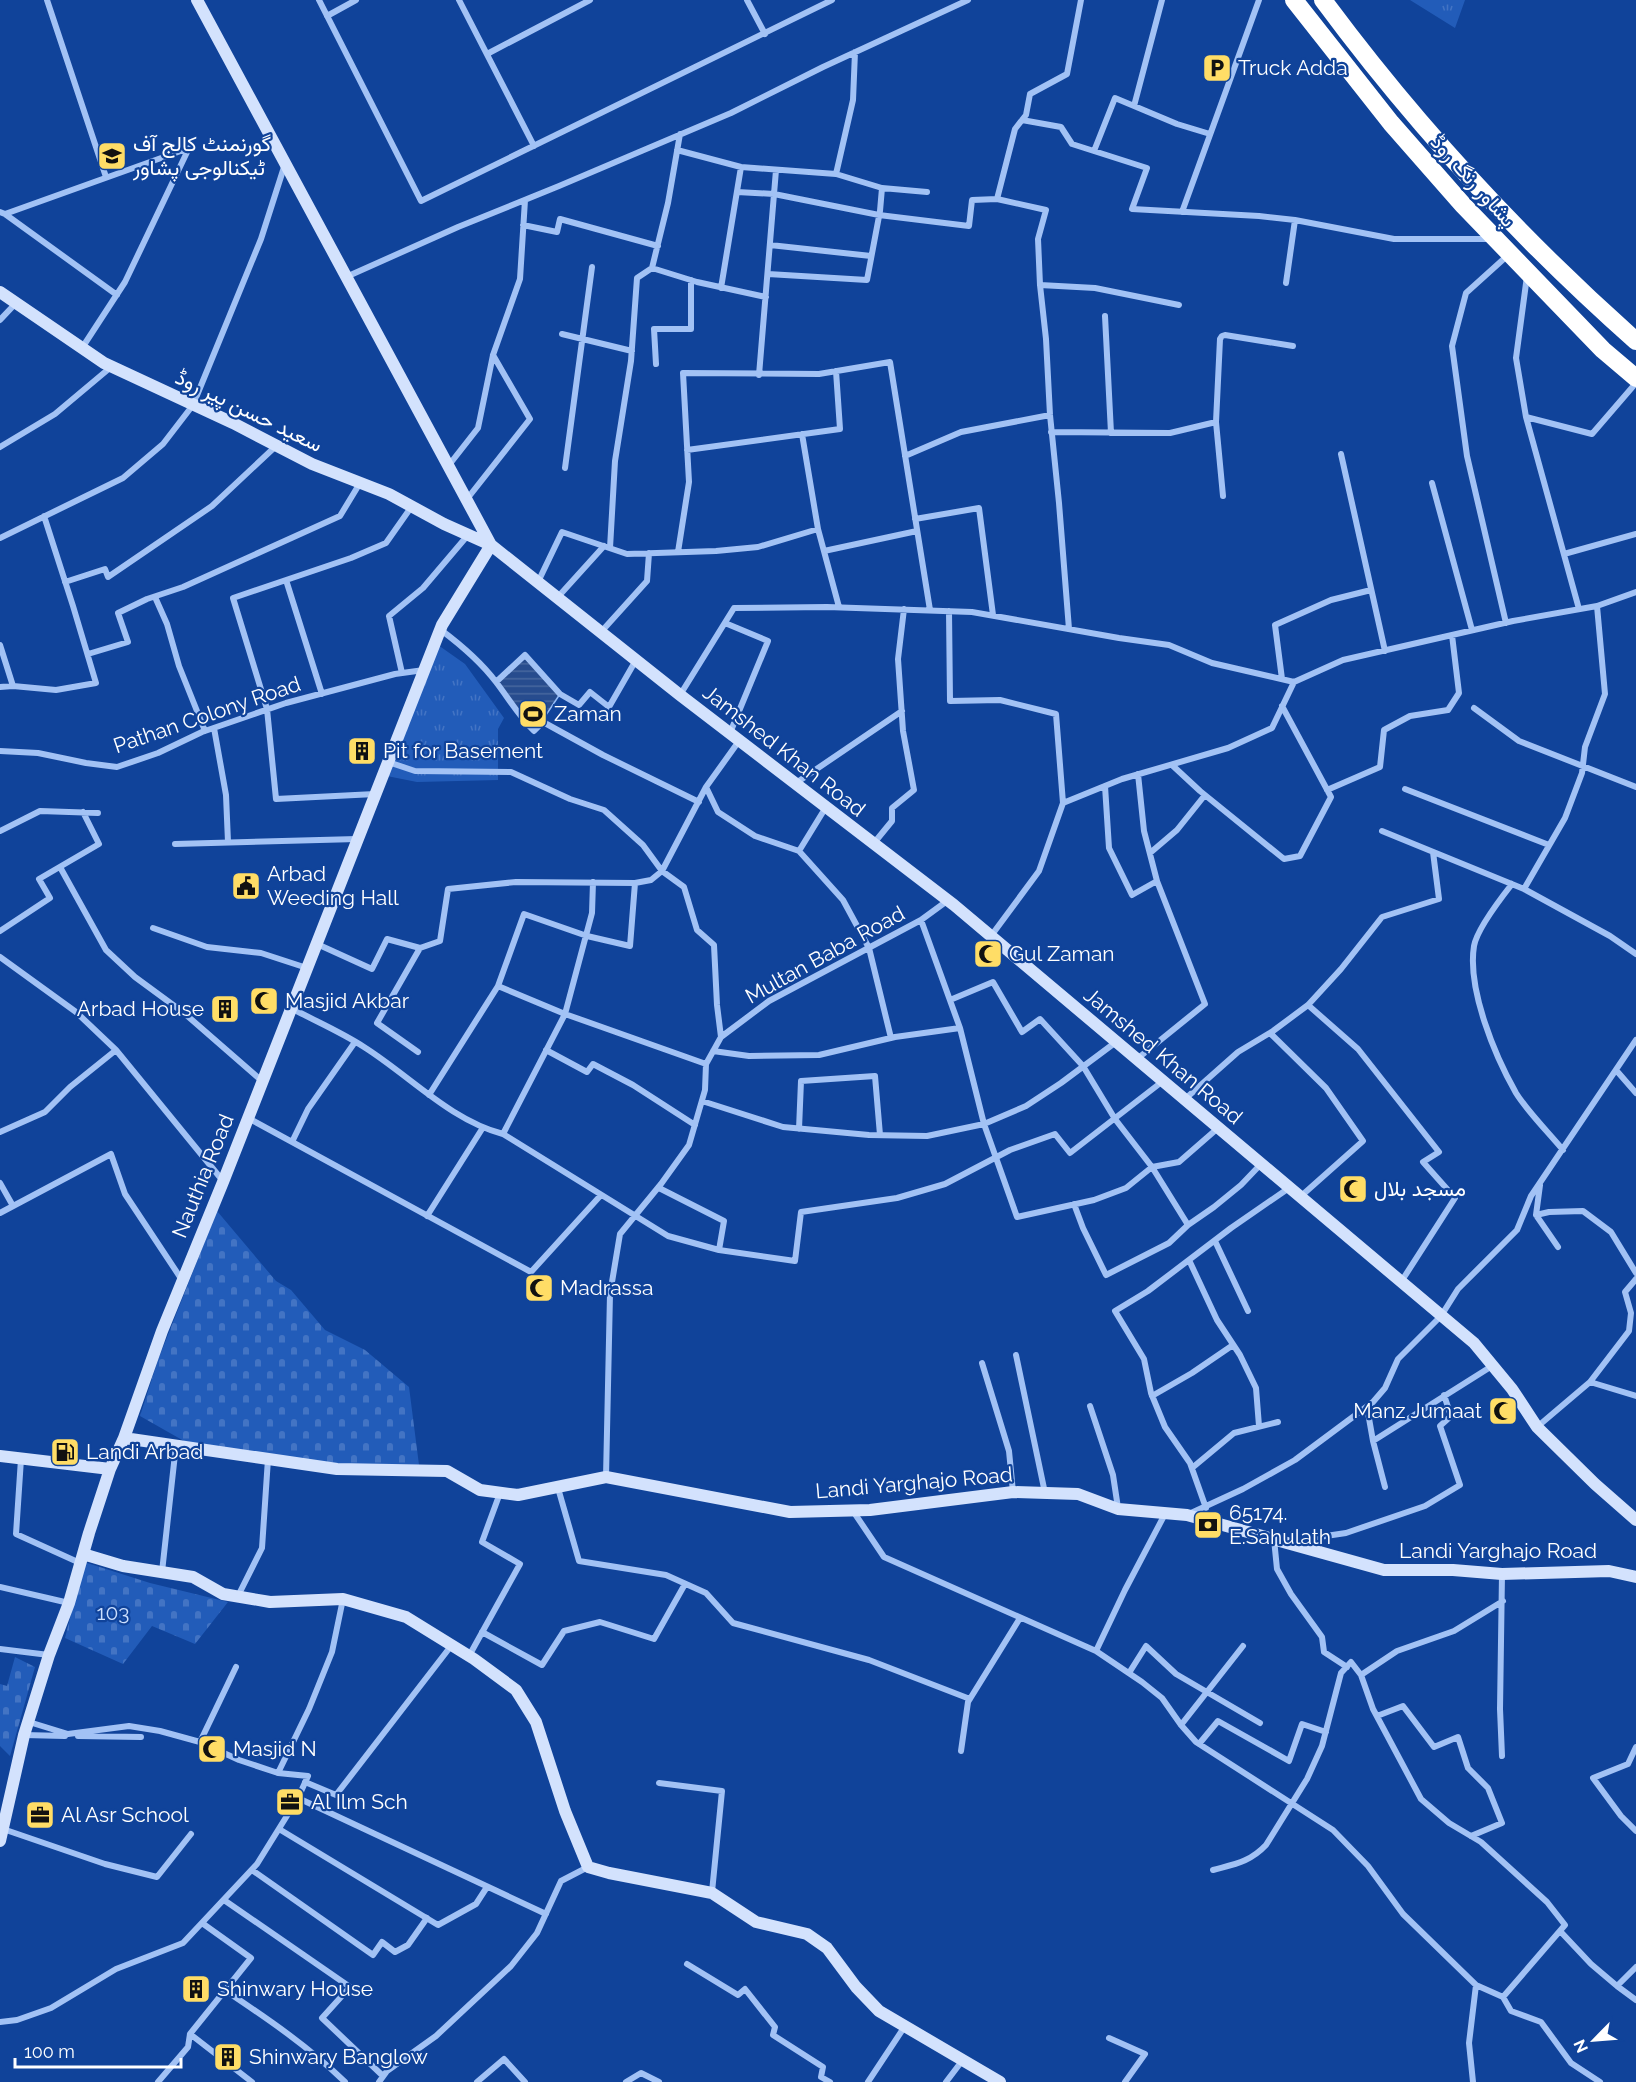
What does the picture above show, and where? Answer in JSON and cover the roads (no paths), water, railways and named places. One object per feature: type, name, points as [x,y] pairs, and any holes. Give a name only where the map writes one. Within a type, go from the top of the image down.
[{"type":"highway","name":"پشاور رنگ روڈ","points":[[1294,0],[1391,123],[1463,205],[1603,350],[1636,378]]},
{"type":"highway","name":"پشاور رنگ روڈ","points":[[1323,0],[1413,112],[1483,191],[1551,263],[1636,341]]},
{"type":"street","points":[[47,0],[106,177]]},
{"type":"street","points":[[197,0],[491,545]]},
{"type":"street","points":[[319,0],[421,201],[832,0]]},
{"type":"street","points":[[327,16],[356,0]]},
{"type":"street","points":[[459,0],[534,146]]},
{"type":"street","points":[[487,54],[590,0]]},
{"type":"street","points":[[747,0],[765,34]]},
{"type":"street","points":[[346,277],[458,227],[731,112],[968,0]]},
{"type":"street","points":[[997,199],[1015,129],[1026,115],[1030,94],[1067,74],[1081,0]]},
{"type":"street","points":[[1134,106],[1162,0]]},
{"type":"street","points":[[1182,212],[1259,0]]},
{"type":"street","points":[[836,174],[853,100],[855,52]]},
{"type":"street","points":[[1094,151],[1115,98],[1177,124],[1210,134]]},
{"type":"street","points":[[1022,120],[1061,127],[1072,144],[1147,168],[1132,209],[1295,220],[1394,239],[1495,239]]},
{"type":"street","points":[[557,598],[607,547],[615,461],[632,351],[637,278],[652,268],[668,203],[680,134]]},
{"type":"street","points":[[2,213],[189,148],[125,282],[82,348]]},
{"type":"street","points":[[677,150],[741,167],[836,174],[882,188],[927,192]]},
{"type":"street","points":[[0,538],[123,478],[163,444],[193,405],[261,239],[285,163]]},
{"type":"street","points":[[721,288],[741,167]]},
{"type":"street","points":[[759,375],[776,170]]},
{"type":"street","points":[[768,273],[867,280],[882,188]]},
{"type":"street","points":[[737,192],[774,194],[879,215],[969,226],[972,200],[997,199],[1046,210],[1038,238],[1040,285],[1069,629]]},
{"type":"street","points":[[448,466],[478,428],[493,356],[520,279],[525,200]]},
{"type":"street","points":[[2,213],[117,295]]},
{"type":"street","points":[[523,225],[557,232],[560,219],[658,246]]},
{"type":"street","points":[[1286,283],[1295,220]]},
{"type":"street","points":[[770,245],[871,256]]},
{"type":"street","points":[[1506,623],[1467,456],[1452,346],[1466,293],[1509,254]]},
{"type":"street","points":[[565,468],[592,267]]},
{"type":"street","points":[[652,268],[721,288],[766,297]]},
{"type":"street","points":[[1527,272],[1516,358],[1526,417],[1579,609]]},
{"type":"street","points":[[656,364],[654,329],[691,329],[691,280]]},
{"type":"street","points":[[1040,285],[1095,288],[1179,305]]},
{"type":"street","name":"سعید حسن پیر روڈ","points":[[0,292],[112,367],[312,464],[388,494],[491,545]]},
{"type":"street","points":[[0,320],[16,303]]},
{"type":"street","points":[[1105,316],[1112,433]]},
{"type":"street","points":[[562,334],[632,351]]},
{"type":"street","points":[[1223,496],[1216,422],[1222,336],[1293,346]]},
{"type":"street","points":[[466,499],[530,419],[493,356]]},
{"type":"street","points":[[678,552],[689,482],[683,373],[819,374],[890,362],[930,610]]},
{"type":"street","points":[[0,447],[55,414],[112,367]]},
{"type":"street","points":[[687,450],[840,429],[836,371]]},
{"type":"street","points":[[1526,417],[1592,434],[1636,382]]},
{"type":"street","points":[[905,456],[961,432],[1050,415]]},
{"type":"street","points":[[1052,432],[1170,433],[1216,422]]},
{"type":"street","points":[[802,434],[818,529],[839,607]]},
{"type":"street","points":[[65,582],[105,569],[108,577],[133,561],[212,506],[277,446]]},
{"type":"street","points":[[1341,454],[1385,651]]},
{"type":"street","points":[[88,654],[128,642],[118,613],[183,587],[340,516],[360,483]]},
{"type":"street","points":[[1432,483],[1472,630]]},
{"type":"street","points":[[375,794],[276,799],[267,709],[232,598],[351,558],[386,543],[412,506]]},
{"type":"street","points":[[915,519],[978,508],[993,615]]},
{"type":"street","points":[[0,687],[56,690],[96,683],[44,516]]},
{"type":"street","points":[[538,583],[562,532],[627,554],[716,551],[758,546],[818,529]]},
{"type":"street","points":[[824,551],[917,531]]},
{"type":"street","points":[[1564,554],[1636,534]]},
{"type":"street","points":[[402,673],[389,616],[423,588],[468,535]]},
{"type":"street","name":"Jamshed Khan Road","points":[[491,545],[680,695],[948,901],[1474,1343],[1512,1389],[1537,1427],[1595,1484],[1636,1520]]},
{"type":"street","name":"Nauthia Road","points":[[1,1832],[24,1735],[49,1654],[69,1603],[110,1469],[124,1438],[162,1331],[440,630],[491,545]]},
{"type":"street","points":[[601,633],[647,581],[649,553]]},
{"type":"street","points":[[286,580],[322,694]]},
{"type":"street","points":[[1282,679],[1275,625],[1331,600],[1371,591]]},
{"type":"street","points":[[680,695],[734,608],[839,607],[972,612],[1169,645],[1212,663],[1294,682],[1343,660],[1472,630],[1597,606],[1636,592]]},
{"type":"street","points":[[155,597],[167,624],[179,666],[205,731]]},
{"type":"street","points":[[1524,889],[1565,818],[1582,773],[1585,747],[1605,694],[1597,606]]},
{"type":"street","points":[[874,844],[892,820],[892,808],[914,790],[903,731],[898,659],[904,609]]},
{"type":"street","points":[[949,611],[950,701],[1000,700],[1056,714],[1063,802],[1039,871],[991,936]]},
{"type":"street","points":[[316,944],[372,969],[387,939],[420,948],[440,941],[448,889],[516,882],[635,884],[651,880],[662,871],[735,737],[768,641],[725,623]]},
{"type":"street","points":[[440,630],[462,645],[496,682],[519,716],[534,731],[543,722],[603,755],[699,802]]},
{"type":"street","points":[[1328,790],[1380,767],[1384,730],[1410,716],[1448,710],[1459,693],[1452,635]]},
{"type":"street","points":[[0,645],[13,686]]},
{"type":"street","points":[[496,682],[525,655],[560,694],[579,705],[590,692],[609,706],[636,660]]},
{"type":"street","name":"Pathan Colony Road","points":[[0,751],[38,753],[117,767],[158,753],[205,731],[267,709],[402,673],[424,670]]},
{"type":"street","points":[[1063,802],[1138,774],[1228,748],[1272,728],[1294,682]]},
{"type":"street","points":[[1172,765],[1284,859],[1300,856],[1331,797],[1282,706]]},
{"type":"street","points":[[1474,708],[1519,741],[1636,787]]},
{"type":"street","points":[[796,784],[902,711]]},
{"type":"street","points":[[214,728],[226,795],[228,842]]},
{"type":"street","points":[[388,762],[415,771],[511,772],[570,799],[604,810],[643,845],[662,871],[684,886],[697,930],[714,945],[721,1037]]},
{"type":"street","points":[[1137,1060],[1205,1004],[1157,881],[1144,831],[1138,774]]},
{"type":"street","points":[[1105,786],[1109,848],[1132,895],[1157,881]]},
{"type":"street","points":[[706,787],[718,812],[755,836],[799,851],[843,900],[869,948],[891,1038]]},
{"type":"street","points":[[1405,789],[1549,845]]},
{"type":"street","points":[[1150,854],[1177,830],[1205,795]]},
{"type":"street","points":[[799,851],[826,807]]},
{"type":"street","points":[[0,831],[40,811],[98,813]]},
{"type":"street","points":[[0,931],[50,898],[39,879],[99,844],[83,813]]},
{"type":"street","points":[[1382,831],[1524,889],[1610,936],[1636,954]]},
{"type":"street","points":[[175,844],[358,838]]},
{"type":"street","points":[[1184,1099],[1238,1052],[1270,1033],[1308,1005],[1341,969],[1382,917],[1439,899],[1433,852]]},
{"type":"street","points":[[60,867],[106,950],[135,977],[184,1013],[262,1081]]},
{"type":"street","points":[[503,1134],[565,1014],[592,913],[593,882]]},
{"type":"street","points":[[429,1095],[498,986],[524,914],[587,936],[630,946],[635,884]]},
{"type":"street","points":[[1512,884],[1492,909],[1474,944],[1474,984],[1489,1035],[1517,1095],[1563,1149]]},
{"type":"street","name":"Multan Baba Road","points":[[606,1477],[609,1294],[620,1234],[658,1188],[689,1145],[705,1090],[706,1064],[721,1037],[769,1001],[921,920],[948,901]]},
{"type":"street","points":[[921,920],[960,1028],[984,1124],[1017,1216],[1094,1200],[1126,1188],[1152,1167],[1179,1162],[1218,1128]]},
{"type":"street","points":[[153,927],[207,947],[261,953],[306,968]]},
{"type":"street","points":[[418,1052],[377,1023],[420,948]]},
{"type":"street","points":[[1,959],[76,1012],[116,1050],[223,1182]]},
{"type":"street","points":[[950,1000],[993,982],[1022,1032],[1041,1019],[1083,1066],[1115,1119],[1152,1167],[1188,1225]]},
{"type":"street","points":[[498,986],[565,1014],[706,1064]]},
{"type":"street","points":[[1308,1005],[1358,1049],[1439,1152],[1423,1162],[1455,1198],[1401,1282]]},
{"type":"street","points":[[291,1007],[355,1042],[429,1095],[482,1129],[503,1134],[668,1236],[719,1250],[795,1261],[801,1212],[897,1198],[945,1184],[1010,1150],[1054,1134],[1070,1154],[1163,1082]]},
{"type":"street","points":[[713,1051],[749,1056],[819,1055],[891,1038],[960,1028]]},
{"type":"street","points":[[1270,1033],[1326,1088],[1363,1141],[1300,1197]]},
{"type":"street","points":[[1187,1515],[1206,1508],[1295,1460],[1367,1407],[1385,1388],[1398,1359],[1441,1316],[1458,1289],[1517,1230],[1531,1196],[1636,1040]]},
{"type":"street","points":[[292,1142],[308,1108],[355,1042]]},
{"type":"street","points":[[702,1101],[783,1127],[880,1135],[927,1136],[984,1124],[1026,1106],[1116,1042]]},
{"type":"street","points":[[0,1132],[45,1112],[70,1087],[116,1050]]},
{"type":"street","points":[[546,1050],[586,1072],[593,1064],[633,1085],[695,1125]]},
{"type":"street","points":[[1616,1070],[1636,1093]]},
{"type":"street","points":[[799,1129],[801,1081],[875,1076],[880,1135]]},
{"type":"street","points":[[248,1119],[531,1272],[601,1195]]},
{"type":"street","points":[[427,1215],[482,1129]]},
{"type":"street","points":[[0,1213],[111,1154],[125,1194],[182,1281]]},
{"type":"street","points":[[1074,1204],[1106,1275],[1169,1243],[1188,1225],[1214,1207],[1261,1164]]},
{"type":"street","points":[[0,1183],[13,1206]]},
{"type":"street","points":[[1540,1183],[1536,1215],[1558,1247]]},
{"type":"street","points":[[658,1188],[724,1221],[719,1250]]},
{"type":"street","points":[[1206,1508],[1192,1468],[1165,1427],[1152,1396],[1144,1359],[1115,1311],[1148,1291],[1289,1188]]},
{"type":"street","points":[[1536,1215],[1549,1212],[1583,1211],[1611,1232],[1636,1273]]},
{"type":"street","points":[[1215,1240],[1248,1311]]},
{"type":"street","points":[[1189,1260],[1217,1320],[1256,1388],[1259,1426]]},
{"type":"street","points":[[1537,1427],[1590,1382],[1629,1331],[1631,1313],[1624,1292],[1636,1279]]},
{"type":"street","points":[[1152,1396],[1192,1373],[1233,1345]]},
{"type":"street","points":[[1016,1355],[1045,1493]]},
{"type":"street","points":[[982,1363],[1009,1451],[1013,1492]]},
{"type":"street","points":[[1373,1441],[1492,1366]]},
{"type":"street","points":[[1590,1382],[1636,1396]]},
{"type":"street","points":[[1318,1552],[1319,1537],[1346,1533],[1425,1506],[1460,1485],[1440,1426],[1451,1416],[1444,1395]]},
{"type":"street","points":[[1090,1406],[1113,1475],[1118,1509]]},
{"type":"street","points":[[1367,1407],[1385,1487]]},
{"type":"street","points":[[1192,1468],[1234,1433],[1278,1422]]},
{"type":"street","name":"Landi Yarghajo Road","points":[[124,1438],[337,1469],[447,1471],[480,1490],[518,1495],[606,1477],[790,1512],[852,1511],[1013,1492],[1078,1494],[1118,1509],[1187,1515],[1384,1570],[1453,1570],[1502,1574],[1609,1571],[1636,1577]]},
{"type":"street","points":[[162,1572],[176,1445]]},
{"type":"street","points":[[0,1456],[110,1469]]},
{"type":"street","points":[[21,1459],[16,1534],[81,1559],[192,1577],[223,1594],[270,1602],[343,1599],[406,1617],[469,1656],[516,1690],[536,1722],[565,1811],[588,1867]]},
{"type":"street","points":[[238,1596],[262,1548],[268,1459]]},
{"type":"street","points":[[558,1488],[579,1561],[666,1575],[706,1593],[733,1623],[869,1660],[970,1699]]},
{"type":"street","points":[[469,1656],[520,1564],[482,1542],[500,1493]]},
{"type":"street","points":[[852,1511],[884,1557],[1096,1651],[1167,1702],[1181,1725],[1199,1744],[1333,1830],[1368,1866],[1403,1914],[1476,1985],[1503,1997],[1511,2011],[1541,2022],[1571,2063],[1600,2082]]},
{"type":"street","points":[[1096,1651],[1166,1512]]},
{"type":"street","points":[[1274,1539],[1276,1569],[1322,1637],[1324,1652],[1347,1667]]},
{"type":"street","points":[[1502,1574],[1500,1709],[1502,1756]]},
{"type":"street","points":[[482,1632],[542,1665],[564,1631],[600,1622],[654,1639],[685,1584]]},
{"type":"street","points":[[0,1587],[69,1603]]},
{"type":"street","points":[[278,1773],[309,1709],[332,1652],[343,1599]]},
{"type":"street","points":[[1361,1675],[1397,1651],[1454,1631],[1503,1601]]},
{"type":"street","points":[[961,1751],[968,1702],[1020,1618]]},
{"type":"street","points":[[305,1782],[336,1794],[452,1646]]},
{"type":"street","points":[[1129,1673],[1146,1646],[1176,1674],[1260,1723]]},
{"type":"street","points":[[1181,1725],[1243,1646]]},
{"type":"street","points":[[0,1649],[49,1654]]},
{"type":"street","points":[[1213,1870],[1248,1861],[1266,1845],[1293,1804],[1322,1746],[1341,1673],[1351,1662],[1361,1675],[1377,1716],[1421,1798],[1449,1823],[1480,1842],[1547,1902],[1565,1925],[1503,1997]]},
{"type":"street","points":[[200,1742],[236,1667]]},
{"type":"street","points":[[1377,1716],[1403,1706],[1434,1747],[1458,1737],[1468,1768],[1488,1788],[1502,1823],[1471,1836]]},
{"type":"street","points":[[1199,1744],[1218,1721],[1289,1761],[1302,1724],[1326,1732]]},
{"type":"street","points":[[0,2022],[17,2020],[51,2008],[116,1969],[183,1943],[252,1870],[298,1798],[308,1776],[278,1773],[239,1760],[200,1742],[160,1731],[129,1726],[68,1734],[29,1722]]},
{"type":"street","points":[[24,1735],[141,1737]]},
{"type":"street","points":[[1636,1747],[1628,1764],[1593,1778],[1621,1816],[1636,1831]]},
{"type":"street","points":[[659,1783],[722,1791],[712,1893]]},
{"type":"street","points":[[298,1798],[546,1914]]},
{"type":"street","points":[[279,1829],[438,1925],[476,1904],[487,1887]]},
{"type":"street","points":[[1,1832],[105,1864],[157,1877],[191,1834]]},
{"type":"street","points":[[224,1900],[351,1987],[322,2018],[381,2079],[387,2071],[436,2036],[511,1966],[537,1933],[561,1881],[588,1867],[712,1893],[756,1922],[807,1934],[827,1948],[856,1987],[879,2011],[1000,2082]]},
{"type":"street","points":[[252,1870],[373,1955],[382,1942],[395,1952],[408,1945],[427,1918]]},
{"type":"street","points":[[158,2082],[188,2047],[190,2034],[251,1958],[202,1923]]},
{"type":"street","points":[[1560,1930],[1591,1964],[1636,2000]]},
{"type":"street","points":[[687,1964],[738,1995],[745,1989],[776,2027],[773,2035],[823,2067],[821,2077],[830,2082]]},
{"type":"street","points":[[1617,1986],[1636,1967]]},
{"type":"street","points":[[1473,2082],[1469,2043],[1476,1985]]},
{"type":"street","points":[[226,1991],[323,2060],[345,2082]]},
{"type":"street","points":[[868,2082],[905,2026]]},
{"type":"street","points":[[190,2034],[252,2082]]},
{"type":"street","points":[[1109,2038],[1144,2054],[1125,2082]]},
{"type":"street","points":[[477,2082],[504,2059],[525,2082]]},
{"type":"street","points":[[946,2082],[962,2061]]},
{"type":"street","points":[[626,2082],[641,2073],[660,2082]]},
{"type":"place","name":"Truck Adda","points":[[1217,68]]},
{"type":"place","name":"گورنمنٹ کالج آف ٹیکنالوجی پشاور","points":[[112,156]]},
{"type":"place","name":"Zaman","points":[[533,714]]},
{"type":"place","name":"Pit for Basement","points":[[362,751]]},
{"type":"place","name":"Arbad Weeding Hall","points":[[246,886]]},
{"type":"place","name":"Gul Zaman","points":[[988,954]]},
{"type":"place","name":"Masjid Akbar","points":[[264,1001]]},
{"type":"place","name":"Arbad House","points":[[225,1009]]},
{"type":"place","name":"مسجد بلال","points":[[1353,1189]]},
{"type":"place","name":"Madrassa","points":[[539,1288]]},
{"type":"place","name":"Manz Jumaat","points":[[1503,1411]]},
{"type":"place","name":"Landi Arbad","points":[[65,1452]]},
{"type":"place","name":"65174. E.Sahulath","points":[[1208,1525]]},
{"type":"place","name":"Masjid N","points":[[212,1749]]},
{"type":"place","name":"Al Ilm Sch","points":[[290,1802]]},
{"type":"place","name":"Al Asr School","points":[[40,1815]]},
{"type":"place","name":"Shinwary House","points":[[196,1989]]},
{"type":"place","name":"Shinwary Banglow","points":[[228,2057]]},
{"type":"park label","name":"103","points":[[113,1613]]}]
